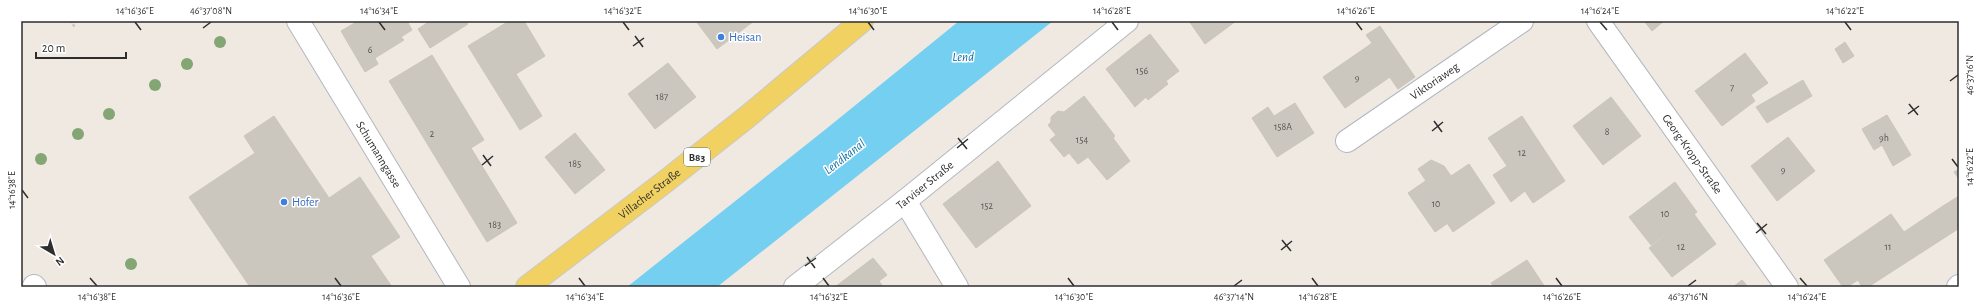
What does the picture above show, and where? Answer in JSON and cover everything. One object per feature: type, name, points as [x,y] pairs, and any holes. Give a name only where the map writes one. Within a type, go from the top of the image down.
[{"type":"main road","name":"Villacher Straße","points":[[527,287],[747,117],[862,21]]},
{"type":"street","name":"Schumanngasse","points":[[298,21],[459,287]]},
{"type":"street","name":"Tarviser Straße","points":[[796,287],[905,201],[1127,21]]},
{"type":"street","name":"Viktoriaweg","points":[[1347,140],[1522,21]]},
{"type":"street","name":"Georg-Kropp-Straße","points":[[1598,21],[1787,287]]},
{"type":"street","points":[[905,201],[957,287]]},
{"type":"path","points":[[73,21],[71,22],[75,28]]},
{"type":"water","name":"Lend","points":[[959,21],[1053,21],[717,287],[627,287],[826,129]]},
{"type":"building","points":[[358,21],[407,21],[412,30],[401,37],[404,40],[375,58],[378,64],[365,72],[341,31]]},
{"type":"building","points":[[430,21],[466,21],[468,24],[430,48],[418,29]]},
{"type":"building","points":[[509,21],[524,21],[545,56],[516,74],[542,116],[520,130],[468,46]]},
{"type":"building","points":[[696,21],[754,21],[717,49]]},
{"type":"building","points":[[1189,21],[1236,21],[1205,44]]},
{"type":"building","points":[[1644,21],[1664,21],[1652,31]]},
{"type":"building","points":[[1380,26],[1415,77],[1398,89],[1368,46],[1372,43],[1366,35]]},
{"type":"building","points":[[1150,34],[1179,71],[1166,81],[1168,84],[1148,100],[1146,97],[1135,107],[1106,69]]},
{"type":"building","points":[[1845,42],[1854,56],[1843,63],[1835,49]]},
{"type":"building","points":[[1368,46],[1390,77],[1345,108],[1323,77]]},
{"type":"building","points":[[1745,53],[1768,83],[1751,95],[1755,101],[1722,126],[1695,91]]},
{"type":"building","points":[[432,55],[484,140],[471,148],[517,223],[487,242],[389,81]]},
{"type":"building","points":[[668,63],[696,97],[655,129],[628,94]]},
{"type":"building","points":[[1803,80],[1812,96],[1767,123],[1756,107]]},
{"type":"building","points":[[1084,96],[1115,136],[1113,138],[1130,161],[1107,180],[1088,157],[1078,164],[1069,153],[1064,157],[1050,140],[1056,135],[1048,125],[1051,122],[1051,117],[1058,111],[1064,112]]},
{"type":"building","points":[[1611,97],[1641,136],[1603,165],[1573,126]]},
{"type":"building","points":[[1295,103],[1314,133],[1277,157],[1252,118],[1268,107],[1274,116]]},
{"type":"building","points":[[1887,115],[1911,155],[1893,166],[1882,145],[1874,150],[1862,129]]},
{"type":"building","name":"Hofer","points":[[274,116],[329,198],[360,177],[400,237],[371,256],[392,287],[250,287],[189,197],[255,153],[244,136]]},
{"type":"building","points":[[1522,116],[1565,181],[1533,203],[1525,191],[1511,202],[1493,175],[1507,166],[1488,138]]},
{"type":"building","points":[[575,133],[605,170],[575,194],[545,157]]},
{"type":"building","points":[[1788,137],[1815,171],[1777,201],[1751,166]]},
{"type":"building","points":[[1431,160],[1444,166],[1451,176],[1469,164],[1495,203],[1453,232],[1447,223],[1464,212],[1437,173],[1426,181],[1418,169]]},
{"type":"building","points":[[998,161],[1031,206],[976,248],[943,204]]},
{"type":"building","points":[[1959,169],[1959,179],[1954,172]]},
{"type":"building","points":[[1437,173],[1464,212],[1435,232],[1408,193]]},
{"type":"building","points":[[1675,182],[1697,212],[1651,245],[1629,217]]},
{"type":"building","points":[[1959,196],[1959,229],[1958,229],[1943,206]]},
{"type":"building","points":[[1943,206],[1958,229],[1868,287],[1862,287],[1858,280],[1847,287],[1843,287],[1824,260],[1891,214],[1904,232]]},
{"type":"building","points":[[1694,214],[1716,244],[1672,277],[1649,248]]},
{"type":"building","points":[[873,258],[887,275],[879,281],[883,287],[835,287]]},
{"type":"building","points":[[1527,260],[1545,287],[1494,287],[1491,283]]},
{"type":"building","points":[[1742,280],[1748,287],[1733,287]]},
{"type":"place","name":"Heisan","points":[[721,37]]},
{"type":"place","name":"Hofer","points":[[284,202]]},
{"type":"water label","name":"Lendkanal","points":[[844,156]]}]
